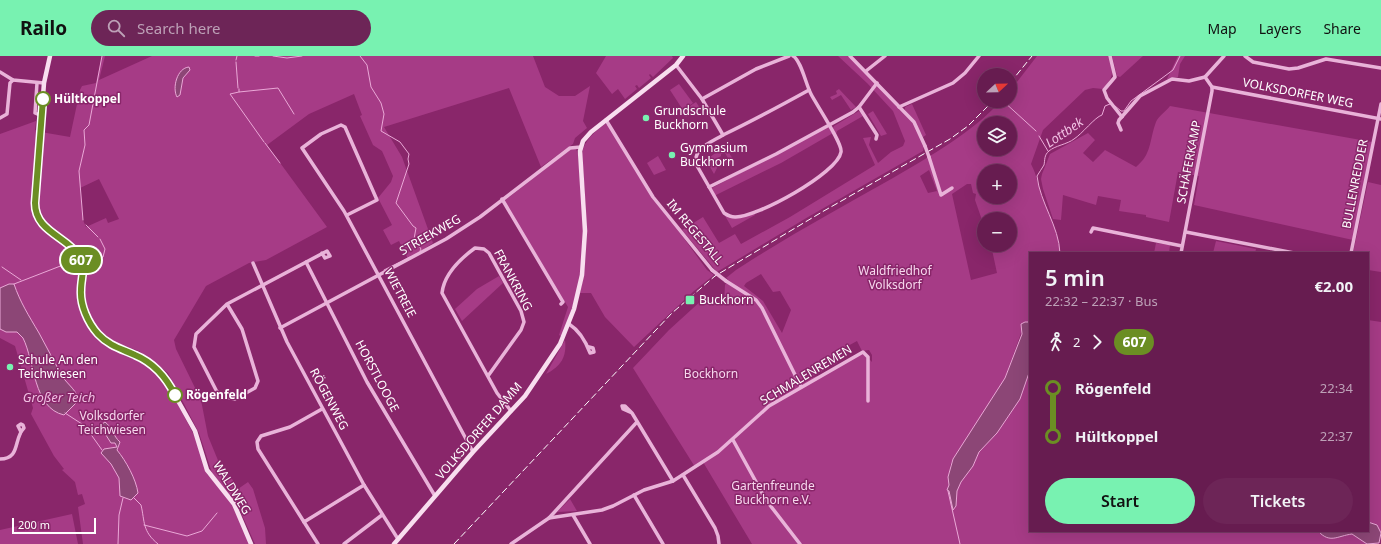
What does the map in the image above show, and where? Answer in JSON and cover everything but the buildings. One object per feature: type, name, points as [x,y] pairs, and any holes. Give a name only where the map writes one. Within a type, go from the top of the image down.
[{"type":"main road","name":"WALDWEG","points":[[50,56],[44,83],[35,203],[38,218],[48,230],[80,258],[83,269],[81,290],[82,301],[89,321],[96,331],[112,345],[136,355],[149,363],[167,381],[197,436],[207,470],[234,504],[251,544]]},
{"type":"main road","points":[[581,147],[587,136],[676,65],[683,56]]},
{"type":"main road","name":"VOLKSDORFER DAMM","points":[[394,544],[473,452],[525,396],[557,349],[569,324],[580,290],[585,255],[581,147]]},
{"type":"street","points":[[702,99],[750,72],[789,56]]},
{"type":"street","points":[[792,56],[798,60],[809,90],[841,145],[841,153],[834,165],[817,178],[765,208],[738,217],[729,216],[724,212],[696,164],[696,156],[701,149],[723,135],[746,122],[757,119],[809,90]]},
{"type":"street","points":[[850,56],[914,122],[925,146],[941,195],[952,188]]},
{"type":"street","points":[[866,71],[885,56]]},
{"type":"street","points":[[899,107],[953,83],[965,73],[979,56]]},
{"type":"street","points":[[1110,56],[1115,77],[1104,90],[1111,104],[1122,117]]},
{"type":"street","points":[[1121,130],[1118,123],[1136,100],[1167,81],[1176,79],[1189,81],[1205,77],[1224,56]]},
{"type":"street","points":[[1244,56],[1256,63],[1288,69],[1298,68],[1326,59],[1381,68]]},
{"type":"street","points":[[676,65],[702,99],[723,135]]},
{"type":"street","points":[[0,72],[13,80],[44,83]]},
{"type":"street","points":[[1205,77],[1212,87]]},
{"type":"street","points":[[0,118],[7,114],[10,83],[13,80]]},
{"type":"street","points":[[37,83],[35,114],[42,116]]},
{"type":"street","points":[[709,187],[829,125],[859,107],[877,83]]},
{"type":"street","name":"VOLKSDORFER WEG","points":[[1212,87],[1380,119]]},
{"type":"street","name":"SCHÄFERKAMP","points":[[1181,252],[1212,87]]},
{"type":"street","name":"BULLENREDDER","points":[[1351,252],[1380,119],[1381,104]]},
{"type":"street","points":[[859,107],[876,135],[876,139]]},
{"type":"street","name":"IM REGESTALL","points":[[606,120],[653,197],[712,270],[726,281],[756,300],[762,308],[801,387]]},
{"type":"street","name":"WIETREIE","points":[[347,215],[377,200],[345,127],[342,125],[321,134],[302,148],[347,215],[473,452]]},
{"type":"street","name":"STREEKWEG","points":[[280,328],[446,239],[475,220],[568,149],[574,146],[581,147]]},
{"type":"street","points":[[502,199],[563,302],[561,304]]},
{"type":"street","points":[[1091,232],[1093,228],[1182,246]]},
{"type":"street","points":[[1186,232],[1289,252]]},
{"type":"street","name":"FRANKRING","points":[[488,376],[521,330],[524,322],[521,311],[489,253],[484,248],[475,248],[464,256],[448,274],[443,284],[442,293],[488,376],[504,404],[511,411]]},
{"type":"street","points":[[227,304],[242,329],[258,381],[255,388],[235,399],[224,398],[217,392],[194,347],[196,334],[227,304],[322,253]]},
{"type":"street","name":"RÖGENWEG","points":[[253,262],[280,328],[322,409],[382,515],[398,539]]},
{"type":"street","name":"HORSTLOOGE","points":[[306,262],[371,388],[435,496]]},
{"type":"street","points":[[569,324],[575,328],[589,347]]},
{"type":"street","name":"SCHMALENREMEN","points":[[549,518],[573,515],[613,506],[634,495],[673,481],[703,463],[733,440],[769,406],[863,352],[868,357],[868,401]]},
{"type":"street","points":[[318,544],[264,461],[258,449],[257,442],[261,436],[290,427],[322,409]]},
{"type":"street","points":[[632,414],[673,481]]},
{"type":"street","points":[[511,544],[549,518],[637,422]]},
{"type":"street","points":[[0,460],[12,456],[16,451],[21,432]]},
{"type":"street","points":[[733,440],[766,500],[800,544]]},
{"type":"street","points":[[683,475],[715,528],[719,544]]},
{"type":"street","points":[[304,522],[364,484]]},
{"type":"street","points":[[634,495],[663,544]]},
{"type":"street","points":[[344,544],[382,515]]},
{"type":"street","points":[[573,515],[590,544]]},
{"type":"green space","points":[[102,56],[105,56],[99,80],[152,56],[533,56],[545,87],[559,96],[575,96],[590,86],[583,121],[587,128],[575,138],[573,144],[541,167],[509,88],[384,127],[402,157],[433,243],[408,259],[399,241],[391,245],[383,230],[392,225],[378,198],[391,182],[393,176],[382,151],[373,145],[360,116],[362,115],[354,94],[309,114],[267,145],[327,227],[266,260],[249,263],[206,286],[174,340],[176,349],[201,400],[208,436],[224,475],[232,479],[238,489],[248,482],[253,489],[265,528],[266,544],[255,544],[238,506],[212,473],[199,433],[168,373],[139,351],[102,338],[83,305],[80,258],[48,230],[37,215],[41,132],[70,137],[80,90],[82,86],[96,83]],"holes":[[[99,179],[119,219],[108,223],[106,218],[86,227],[83,220],[80,188]]]},
{"type":"green space","points":[[606,56],[672,56],[673,58],[653,77],[650,74],[649,75],[651,78],[639,88],[637,85],[635,86],[637,89],[625,99],[618,89],[612,94],[596,73]]},
{"type":"green space","points":[[838,56],[850,56],[914,122],[924,147],[923,151],[808,217],[717,272],[682,230],[703,217],[719,243],[735,234],[741,244],[790,217],[875,165],[863,138],[871,137],[869,145],[878,163],[891,152],[903,146],[905,141],[893,111],[867,83]]},
{"type":"green space","points":[[1037,56],[1108,56],[1112,74],[1110,80],[1103,89],[1093,88],[1085,90],[1043,130],[1031,164],[1056,232],[1060,252],[1029,252],[1029,322],[1025,322],[1003,383],[953,459],[950,466],[948,488],[953,509],[956,506],[957,491],[961,482],[973,466],[979,452],[997,433],[1015,407],[1029,372],[1029,532],[1318,532],[1352,534],[1367,544],[752,544],[703,462],[695,467],[633,368],[669,330],[703,299],[707,302],[713,300],[718,304],[720,302],[724,304],[725,285],[728,279],[726,278],[736,270],[794,234],[922,161],[977,124],[977,156],[1017,156],[1017,116],[986,116],[994,108],[1017,108],[1017,82]],"holes":[[[929,170],[937,191],[928,193],[920,176]],[[761,274],[773,292],[780,291],[791,310],[782,333],[763,301],[744,286],[746,283]],[[857,341],[862,351],[869,350],[872,355],[872,362],[864,354],[861,354],[830,372],[808,379],[837,363],[833,354]]]},
{"type":"green space","points":[[1112,56],[1143,56],[1120,77],[1117,76]]},
{"type":"green space","points":[[1178,56],[1185,56],[1180,64],[1178,77],[1167,79]]},
{"type":"green space","points":[[679,84],[693,103],[683,110],[670,90]]},
{"type":"green space","points":[[839,89],[856,107],[851,110],[841,95],[832,100],[830,97],[837,94],[836,91]]},
{"type":"green space","points":[[696,102],[700,108],[686,117],[682,111]]},
{"type":"green space","points":[[912,104],[926,135],[923,137],[916,124],[905,110],[905,107]]},
{"type":"green space","points":[[1170,106],[1372,142],[1353,240],[1194,205],[1199,176],[1178,172],[1169,222],[1146,217],[1146,215],[1119,211],[1121,200],[1098,196],[1096,205],[1063,195],[1061,220],[1053,219],[1041,179],[1050,154],[1088,133],[1095,140],[1083,153],[1093,162],[1105,150],[1136,167],[1148,152],[1157,120]]},
{"type":"green space","points":[[859,111],[863,116],[837,131],[836,134],[833,128],[834,126]]},
{"type":"green space","points":[[873,111],[887,134],[881,136],[868,114]]},
{"type":"green space","name":"Volksdorfer Teichwiesen","points":[[36,121],[35,130],[37,131],[32,203],[37,221],[52,237],[72,252],[78,261],[81,270],[80,300],[84,315],[99,339],[114,350],[151,367],[166,382],[194,435],[207,474],[231,501],[249,544],[83,544],[78,507],[85,504],[82,494],[78,495],[75,482],[62,470],[64,469],[54,456],[31,414],[33,408],[15,346],[0,338],[0,134]]},
{"type":"green space","points":[[605,124],[608,125],[651,197],[707,270],[714,275],[694,291],[634,347],[605,317],[591,293],[580,293],[586,241],[586,206],[582,154],[588,140]]},
{"type":"green space","points":[[827,127],[830,127],[833,133],[781,163],[714,196],[710,189]]},
{"type":"green space","points":[[725,146],[734,161],[727,166],[725,162],[728,158],[725,153],[721,154],[718,158],[717,168],[714,174],[706,160]]},
{"type":"green space","points":[[571,149],[576,149],[578,154],[584,239],[579,285],[562,337],[559,335],[568,307],[504,201]]},
{"type":"green space","points":[[658,156],[666,170],[654,175],[647,163]]},
{"type":"green space","points":[[1368,182],[1381,185],[1381,272],[1369,270],[1369,252],[1353,252]]},
{"type":"green space","points":[[754,213],[755,215],[732,228],[724,214],[729,216]]},
{"type":"green space","points":[[1216,241],[1256,249],[1255,252],[1213,252]]},
{"type":"green space","points":[[1156,243],[1170,245],[1169,252],[1154,252]]},
{"type":"green space","points":[[499,276],[503,283],[462,321],[455,309],[477,289]]},
{"type":"green space","points":[[1369,320],[1381,322],[1381,533],[1377,525],[1369,522]]},
{"type":"green space","points":[[565,340],[565,351],[562,360],[556,368],[546,374]]},
{"type":"green space","points":[[570,499],[577,511],[557,512]]},
{"type":"green space","points":[[72,514],[78,544],[0,544],[0,530]]},
{"type":"water","points":[[189,67],[190,70],[183,78],[180,95],[177,97],[175,84],[177,79],[181,71]]},
{"type":"water","name":"Großer Teich","points":[[9,284],[14,284],[25,309],[62,376],[77,394],[78,401],[64,415],[54,411],[46,403],[41,394],[36,383],[23,338],[17,332],[6,332],[0,329],[0,288]]},
{"type":"water","points":[[1029,322],[1029,373],[1020,399],[997,433],[979,452],[973,466],[961,482],[957,491],[956,506],[953,510],[949,491],[947,490],[949,485],[948,477],[953,459],[1005,378],[1022,334],[1021,324]]},
{"type":"water","points":[[105,422],[120,442],[117,450],[124,459],[135,482],[138,493],[131,500],[120,496],[119,478],[111,464],[101,453],[104,449],[117,447],[115,443],[111,443],[104,432],[102,424]]},
{"type":"water","points":[[1369,522],[1377,525],[1381,533],[1379,543],[1367,544],[1352,534],[1334,538],[1322,535],[1319,532],[1369,532]]},
{"type":"waterway","points":[[83,220],[79,171],[85,145],[84,130],[89,125],[102,56]]},
{"type":"waterway","points":[[236,60],[237,56]]},
{"type":"waterway","points":[[273,56],[287,58],[302,56]]},
{"type":"waterway","points":[[360,56],[367,65],[371,87],[381,103],[384,114],[381,131],[400,142],[409,154],[409,164],[396,203],[416,228],[414,239],[421,249],[420,251]]},
{"type":"waterway","name":"Lottbek","points":[[1115,106],[1121,111],[1124,111],[1131,101],[1173,70],[1180,56]]},
{"type":"waterway","points":[[236,62],[238,88]]},
{"type":"waterway","points":[[239,89],[239,92],[278,88],[294,114]]},
{"type":"waterway","points":[[239,92],[230,94],[264,142]]},
{"type":"waterway","name":"Lottbek","points":[[1060,252],[1056,233],[1042,196],[1037,176],[1044,165],[1046,154],[1051,149],[1077,137],[1099,116],[1102,115],[1105,106],[1110,104]]},
{"type":"waterway","points":[[1011,108],[1036,131]]},
{"type":"waterway","points":[[1039,136],[1048,151]]},
{"type":"waterway","points":[[265,143],[280,163]]},
{"type":"waterway","points":[[86,225],[98,237]]},
{"type":"waterway","points":[[85,257],[97,259],[103,257],[105,249],[100,239]]},
{"type":"waterway","points":[[384,270],[410,257]]},
{"type":"waterway","points":[[14,284],[76,260]]},
{"type":"waterway","points":[[2,267],[21,280]]},
{"type":"waterway","points":[[65,413],[85,426],[102,450]]},
{"type":"waterway","name":"Lottbek","points":[[948,491],[960,544]]},
{"type":"waterway","points":[[118,544],[119,515],[123,498]]},
{"type":"waterway","points":[[134,498],[141,505],[144,521],[149,535],[158,544]]},
{"type":"waterway","points":[[144,525],[187,536],[202,531],[217,513]]},
{"type":"railway","points":[[1017,74],[1032,56]]},
{"type":"railway","points":[[454,544],[672,313],[715,276],[822,212],[950,139],[968,126],[986,108]]},
{"type":"bus line","name":"607","points":[[43,99],[35,203],[38,218],[48,230],[74,251],[80,258],[83,269],[81,290],[82,301],[89,321],[96,331],[104,340],[112,345],[144,359],[152,365],[165,378],[175,395]]},
{"type":"place","name":"Hültkoppel","points":[[43,99]]},
{"type":"place","name":"Grundschule Buckhorn","points":[[646,118]]},
{"type":"place","name":"Gymnasium Buckhorn","points":[[672,155]]},
{"type":"place","name":"Buckhorn","points":[[690,300]]},
{"type":"place","name":"Schule An den Teichwiesen","points":[[10,367]]},
{"type":"place","name":"Rögenfeld","points":[[175,395]]},
{"type":"park label","name":"Waldfriedhof Volksdorf","points":[[895,278]]},
{"type":"park label","name":"Bockhorn","points":[[711,374]]},
{"type":"park label","name":"Gartenfreunde Buckhorn e.V.","points":[[773,493]]}]
